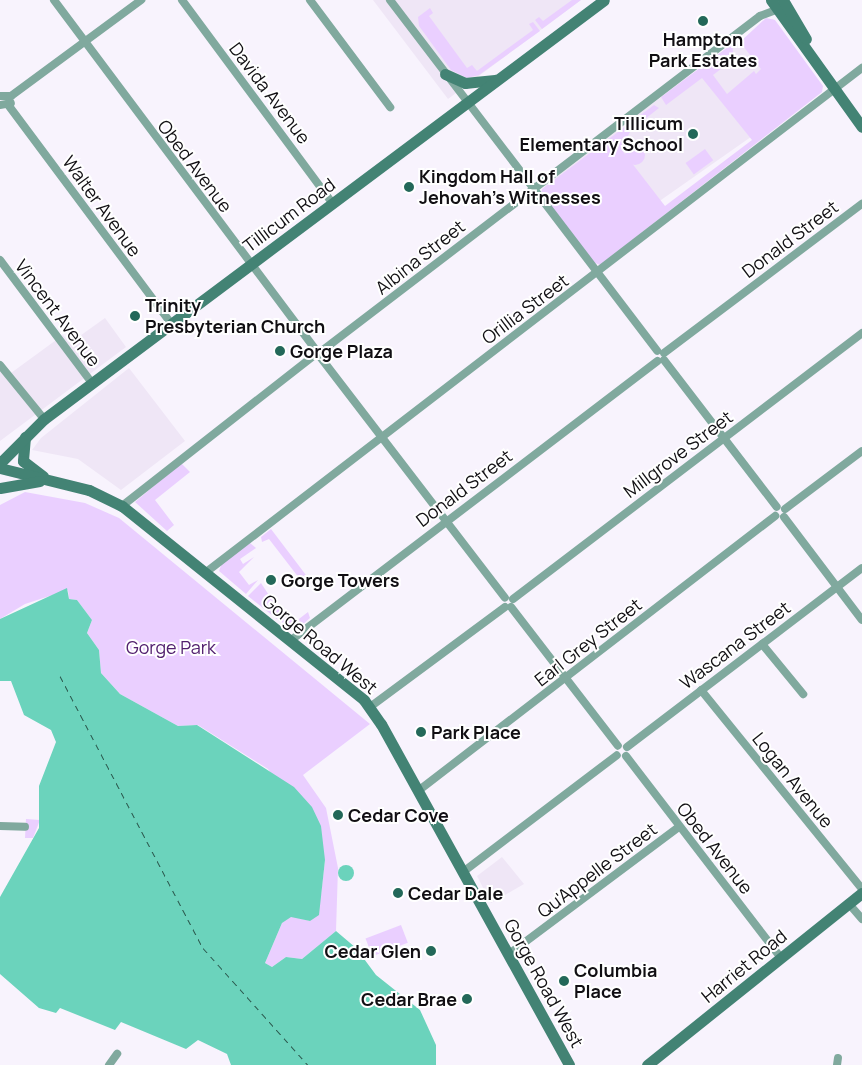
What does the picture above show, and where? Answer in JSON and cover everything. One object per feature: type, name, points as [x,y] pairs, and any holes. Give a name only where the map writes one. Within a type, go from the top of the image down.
[{"type":"main road","name":"Tillicum Road","points":[[0,463],[44,420],[92,383],[604,0]]},
{"type":"main road","points":[[783,0],[836,90]]},
{"type":"main road","points":[[774,5],[862,127]]},
{"type":"main road","points":[[445,74],[456,82],[472,84],[499,80]]},
{"type":"main road","points":[[26,436],[23,461],[48,480]]},
{"type":"main road","name":"Gorge Road West","points":[[0,468],[99,494],[122,506],[290,640],[370,707],[569,1065]]},
{"type":"main road","points":[[0,488],[48,480]]},
{"type":"main road","name":"Harriet Road","points":[[647,1065],[862,893]]},
{"type":"street","name":"Obed Avenue","points":[[54,0],[314,348]]},
{"type":"street","points":[[0,95],[10,96],[141,0]]},
{"type":"street","name":"Davida Avenue","points":[[182,0],[333,204]]},
{"type":"street","points":[[310,0],[390,107]]},
{"type":"street","points":[[390,0],[723,439],[782,511],[862,620]]},
{"type":"street","name":"Albina Street","points":[[322,354],[533,189],[774,5]]},
{"type":"street","name":"Orillia Street","points":[[205,573],[381,436],[836,90],[862,68]]},
{"type":"street","points":[[0,105],[9,106],[10,96]]},
{"type":"street","name":"Walter Avenue","points":[[9,106],[172,325]]},
{"type":"street","name":"Donald Street","points":[[290,640],[660,356],[862,204]]},
{"type":"street","name":"Vincent Avenue","points":[[0,260],[92,383]]},
{"type":"street","name":"Millgrove Street","points":[[370,707],[862,333]]},
{"type":"street","points":[[312,357],[314,348],[322,354],[381,436],[618,746],[617,755]]},
{"type":"street","points":[[122,506],[312,357],[322,354]]},
{"type":"street","points":[[0,365],[44,420]]},
{"type":"street","points":[[782,511],[862,451]]},
{"type":"street","name":"Earl Grey Street","points":[[418,791],[782,511]]},
{"type":"street","name":"Wascana Street","points":[[628,747],[862,568]]},
{"type":"street","points":[[762,644],[803,694]]},
{"type":"street","name":"Logan Avenue","points":[[701,690],[862,889]]},
{"type":"street","points":[[463,872],[617,755],[626,756],[628,747],[618,746]]},
{"type":"street","name":"Obed Avenue","points":[[626,756],[781,958]]},
{"type":"street","points":[[0,826],[25,827]]},
{"type":"street","name":"Qu'Appelle Street","points":[[509,954],[679,827]]},
{"type":"street","points":[[849,904],[862,919]]},
{"type":"street","points":[[109,1065],[117,1054]]},
{"type":"shaded area","points":[[373,0],[581,0],[448,99]]},
{"type":"shaded area","name":"Tillicum Elementary School","points":[[773,19],[821,88],[589,250],[541,181]]},
{"type":"shaded area","points":[[105,318],[126,347],[0,441],[0,370],[11,373],[63,335],[70,343]]},
{"type":"shaded area","points":[[129,368],[185,441],[121,490],[78,459],[32,450],[41,438]]},
{"type":"shaded area","points":[[67,588],[69,599],[77,600],[92,620],[87,633],[99,650],[101,673],[120,694],[178,726],[197,725],[294,787],[312,807],[321,826],[325,860],[319,915],[310,921],[291,917],[282,923],[265,963],[272,967],[286,957],[302,959],[336,931],[356,948],[376,975],[420,1010],[436,1045],[436,1065],[231,1065],[227,1054],[198,1040],[186,1049],[121,1022],[115,1030],[60,1008],[56,1013],[39,1008],[0,974],[0,897],[39,828],[39,786],[56,742],[51,730],[24,715],[11,681],[0,681],[0,619]]},
{"type":"shaded area","points":[[502,857],[524,884],[491,903],[477,876]]},
{"type":"shaded area","points":[[343,865],[349,865],[354,870],[352,879],[343,881],[338,876],[338,870]]},
{"type":"green space","points":[[572,0],[581,0],[542,29],[535,20],[539,17],[543,21]]},
{"type":"green space","points":[[430,8],[433,13],[429,16],[467,68],[472,65],[477,71],[533,30],[529,24],[533,22],[540,31],[479,75],[467,78],[451,70],[419,26],[418,17]]},
{"type":"green space","points":[[766,18],[775,20],[823,86],[822,92],[600,265],[593,262],[541,195],[542,189],[654,105],[659,108],[631,130],[621,149],[665,206],[752,140],[702,78],[666,105],[661,97],[732,44],[734,59],[713,75],[727,94],[754,71],[756,74],[761,69],[740,42]]},
{"type":"green space","points":[[635,145],[642,148],[645,155],[642,162],[635,165],[628,162],[625,155],[628,148]]},
{"type":"green space","points":[[705,149],[713,160],[694,174],[686,163]]},
{"type":"green space","points":[[181,463],[190,472],[155,500],[174,525],[167,531],[135,502]]},
{"type":"green space","name":"Gorge Park","points":[[25,492],[85,503],[119,518],[370,724],[303,775],[326,808],[338,868],[336,931],[302,959],[286,957],[272,967],[265,963],[282,923],[291,916],[310,921],[321,895],[325,860],[268,769],[198,725],[178,726],[120,694],[101,673],[99,650],[87,633],[92,620],[77,600],[69,599],[68,590],[25,604],[0,619],[0,505]]},
{"type":"green space","points":[[271,529],[312,583],[306,587],[269,539],[262,542],[261,537]]},
{"type":"green space","points":[[250,543],[256,548],[240,559],[243,564],[254,557],[239,572],[249,585],[258,580],[246,594],[219,571],[222,563]]},
{"type":"green space","points":[[261,583],[276,606],[280,605],[295,622],[308,612],[310,618],[295,631],[288,628],[248,596]]},
{"type":"green space","points":[[26,819],[40,820],[33,838],[25,838]]},
{"type":"green space","points":[[401,925],[408,943],[372,956],[366,939]]},
{"type":"ferry route","points":[[60,676],[203,948],[308,1065]]},
{"type":"place","name":"Hampton Park Estates","points":[[703,21]]},
{"type":"place","name":"Tillicum Elementary School","points":[[693,134]]},
{"type":"place","name":"Kingdom Hall of Jehovah's Witnesses","points":[[409,187]]},
{"type":"place","name":"Trinity Presbyterian Church","points":[[135,316]]},
{"type":"place","name":"Gorge Plaza","points":[[280,351]]},
{"type":"place","name":"Gorge Towers","points":[[271,580]]},
{"type":"place","name":"Park Place","points":[[421,732]]},
{"type":"place","name":"Cedar Cove","points":[[338,815]]},
{"type":"place","name":"Cedar Dale","points":[[398,893]]},
{"type":"place","name":"Cedar Glen","points":[[431,951]]},
{"type":"place","name":"Columbia Place","points":[[564,981]]},
{"type":"place","name":"Cedar Brae","points":[[467,999]]}]
